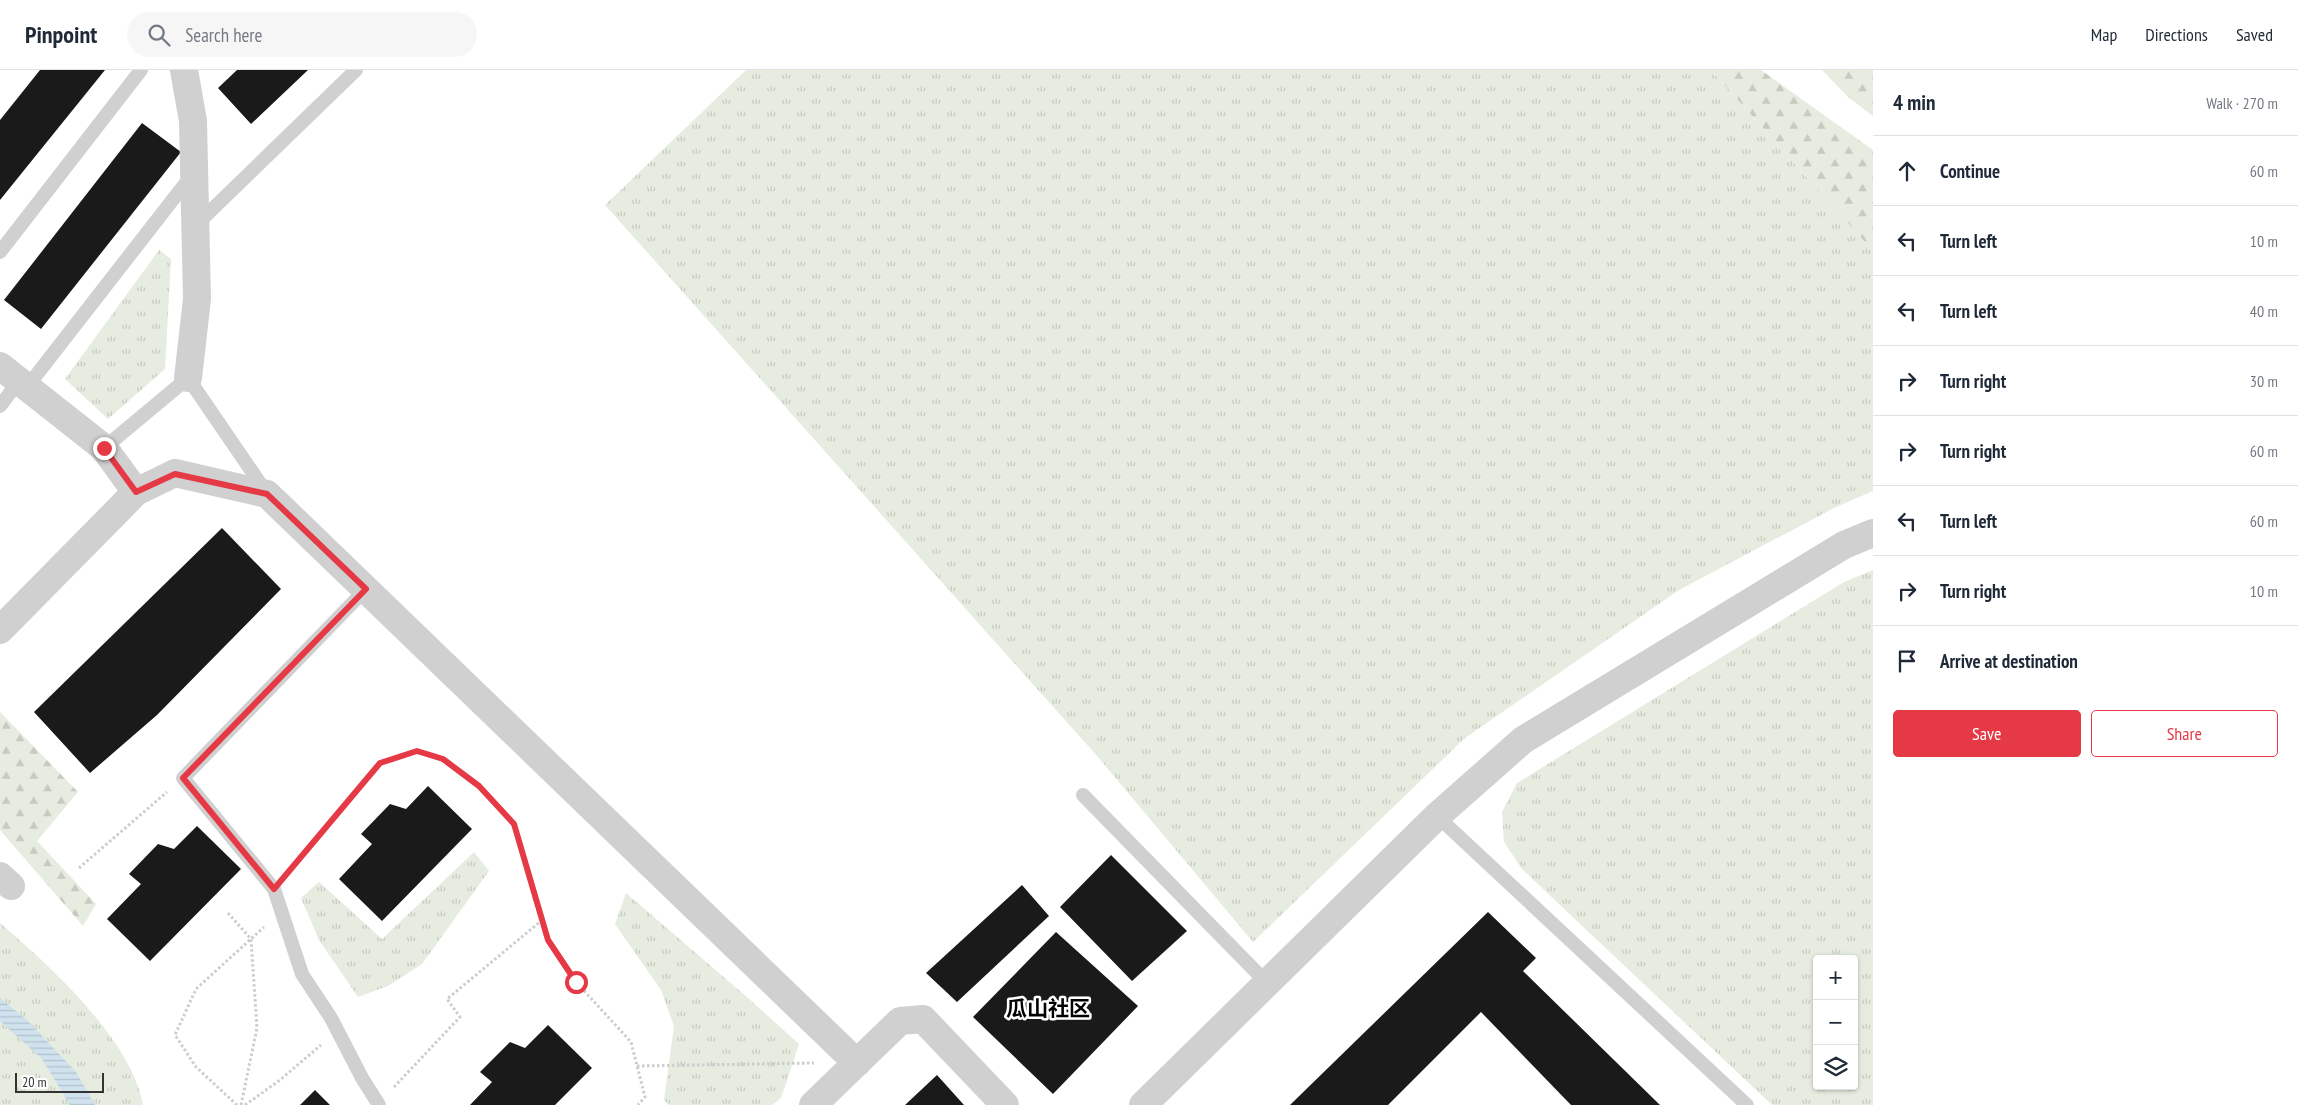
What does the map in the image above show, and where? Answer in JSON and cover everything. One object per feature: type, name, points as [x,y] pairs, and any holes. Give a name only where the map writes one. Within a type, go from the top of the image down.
[{"type":"street","points":[[185,70],[193,122],[197,299],[188,378]]},
{"type":"street","points":[[15,378],[104,448],[136,492]]},
{"type":"street","points":[[0,630],[136,492],[175,474],[267,494],[857,1063]]},
{"type":"street","points":[[1158,1100],[1268,983],[1436,816],[1523,740],[1844,546],[1873,533]]},
{"type":"street","points":[[813,1105],[900,1021],[923,1019],[1005,1105]]},
{"type":"lane","points":[[0,252],[141,70]]},
{"type":"lane","points":[[195,226],[356,70]]},
{"type":"lane","points":[[0,406],[15,378],[194,172]]},
{"type":"lane","points":[[104,448],[188,378],[267,494]]},
{"type":"lane","points":[[366,589],[183,778],[274,889],[302,974],[338,1031],[362,1078],[378,1104]]},
{"type":"lane","points":[[1083,794],[1268,983]]},
{"type":"lane","points":[[1436,816],[1747,1105]]},
{"type":"path","points":[[274,889],[380,763],[417,751],[443,759],[479,786],[514,824],[548,940],[576,982],[631,1042],[645,1097],[638,1105]]},
{"type":"path","points":[[79,868],[183,778]]},
{"type":"path","points":[[237,1105],[196,1067],[175,1035],[196,990],[282,911]]},
{"type":"path","points":[[228,913],[251,939],[257,1028],[243,1105]]},
{"type":"path","points":[[378,1104],[460,1017],[447,999],[542,921]]},
{"type":"path","points":[[243,1105],[280,1080],[338,1031]]},
{"type":"path","points":[[637,1066],[857,1063]]},
{"type":"green space","points":[[746,70],[1711,70],[1873,251],[1873,491],[1834,508],[1679,590],[1465,738],[1253,942],[1098,757],[605,205]]},
{"type":"green space","points":[[1711,70],[1761,70],[1873,150],[1873,251]]},
{"type":"green space","points":[[1822,70],[1873,70],[1873,116],[1848,97]]},
{"type":"green space","points":[[159,250],[171,259],[165,369],[108,419],[65,379]]},
{"type":"green space","points":[[1873,570],[1873,1105],[1772,1105],[1522,869],[1504,842],[1502,812],[1517,783],[1844,582]]},
{"type":"green space","points":[[0,712],[78,792],[37,841],[96,904],[83,926],[0,830]]},
{"type":"green space","points":[[474,852],[489,871],[422,964],[388,986],[358,997],[319,940],[301,898],[319,882],[382,939]]},
{"type":"green space","points":[[626,893],[799,1044],[781,1098],[772,1105],[669,1105],[664,1100],[674,1026],[661,990],[615,924]]},
{"type":"green space","points":[[0,923],[64,982],[106,1030],[123,1055],[135,1080],[143,1105],[0,1105]]},
{"type":"water","points":[[0,998],[27,1020],[76,1072],[95,1105],[70,1105],[42,1059],[0,1021]]},
{"type":"building","points":[[40,70],[105,70],[0,200],[0,120]]},
{"type":"building","points":[[237,70],[308,70],[251,124],[218,88]]},
{"type":"building","points":[[142,123],[181,152],[41,329],[4,300]]},
{"type":"building","points":[[222,528],[281,589],[157,715],[90,773],[34,712]]},
{"type":"building","points":[[428,786],[472,829],[382,921],[339,879],[372,844],[361,834],[390,804],[406,809]]},
{"type":"building","points":[[197,826],[241,869],[150,961],[107,919],[141,884],[129,874],[158,844],[174,849]]},
{"type":"building","points":[[1111,855],[1187,931],[1132,981],[1060,907]]},
{"type":"building","points":[[1022,885],[1049,916],[957,1002],[926,973]]},
{"type":"building","points":[[1488,912],[1536,958],[1523,971],[1660,1105],[1571,1105],[1481,1012],[1388,1105],[1290,1105]]},
{"type":"building","points":[[1056,932],[1138,1006],[1053,1094],[973,1017]]},
{"type":"building","points":[[548,1025],[592,1068],[555,1105],[470,1105],[492,1082],[480,1072],[510,1042],[525,1048]]},
{"type":"building","points":[[937,1075],[964,1105],[905,1105]]},
{"type":"building","points":[[315,1090],[330,1105],[300,1105]]},
{"type":"district","name":"瓜山社区","points":[[1048,1009]]},
{"type":"route","points":[[104,448],[136,492],[175,474],[267,494],[366,589],[183,778],[274,889],[380,763],[417,751],[443,759],[479,786],[514,824],[527,865],[536,907],[548,940],[576,982]]}]
